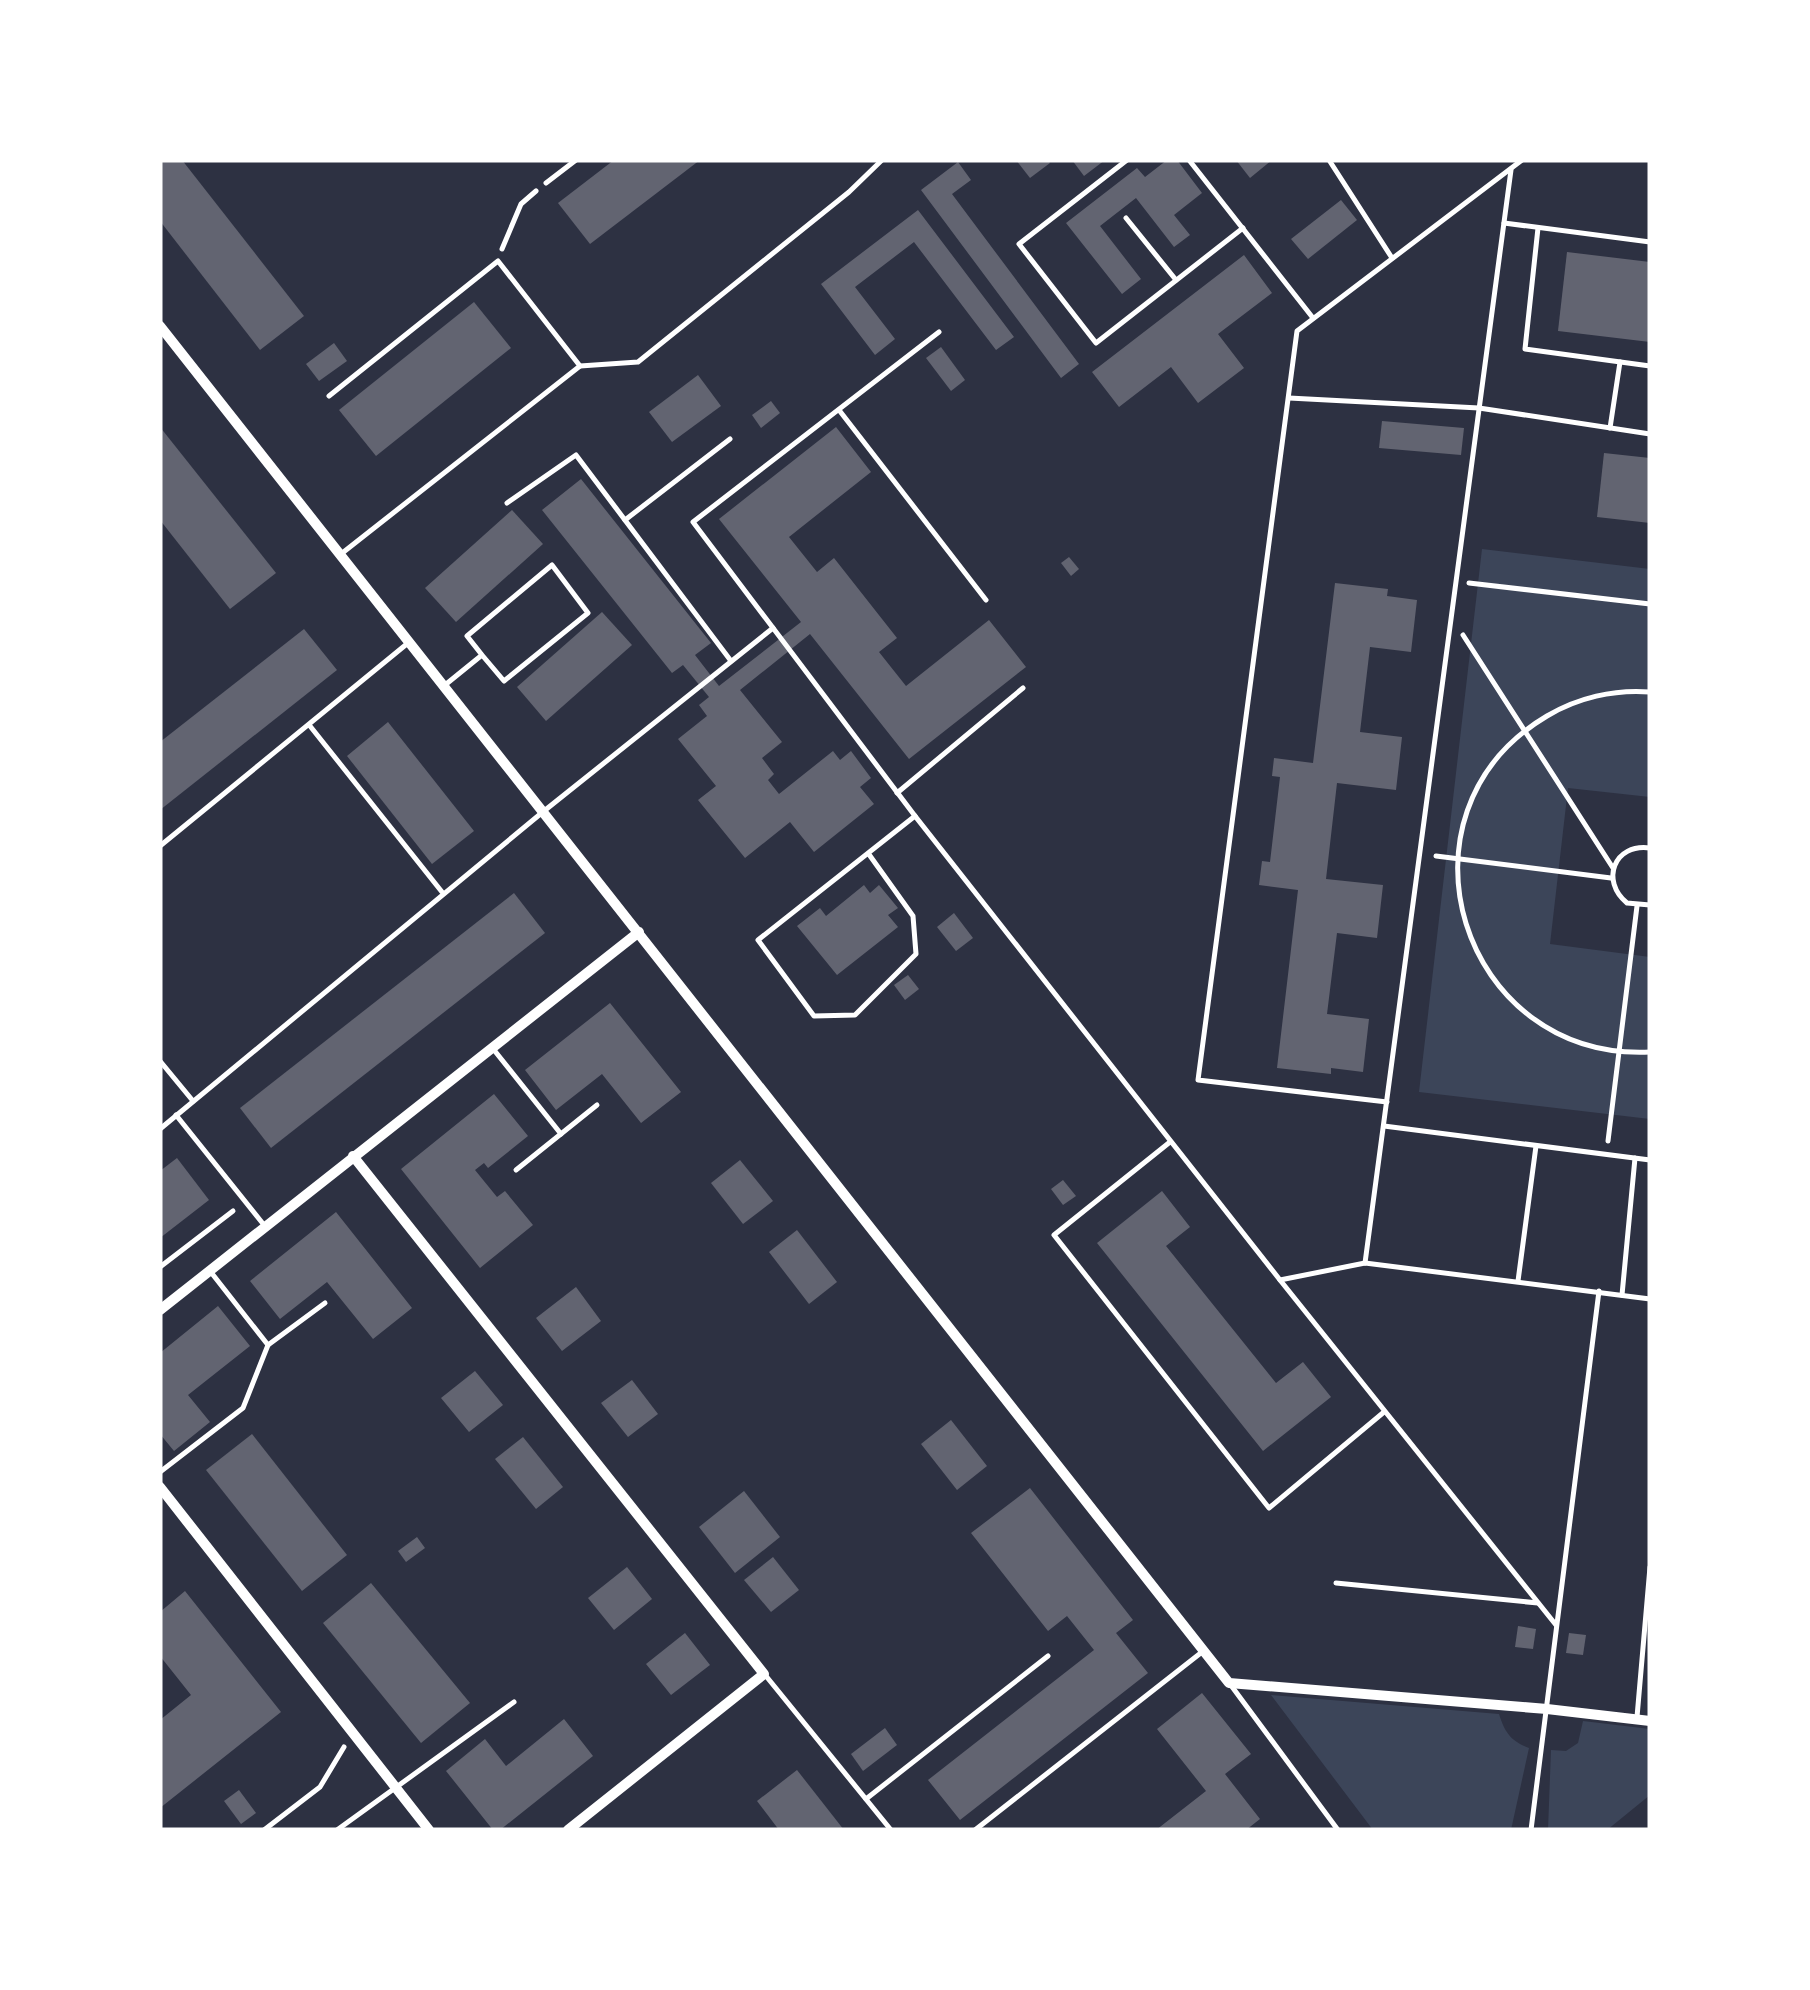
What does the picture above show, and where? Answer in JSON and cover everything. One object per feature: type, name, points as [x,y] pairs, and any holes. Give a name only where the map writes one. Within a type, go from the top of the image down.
[{"type":"street","points":[[160,326],[1230,1683],[1650,1722]]},
{"type":"street","points":[[160,1310],[639,932]]},
{"type":"street","points":[[353,1156],[764,1674],[568,1830]]},
{"type":"street","points":[[160,1487],[429,1830]]},
{"type":"lane","points":[[546,183],[576,160]]},
{"type":"lane","points":[[342,554],[580,366],[638,362],[849,192],[882,160]]},
{"type":"lane","points":[[1127,160],[1019,244],[1096,343],[1243,228]]},
{"type":"lane","points":[[1190,160],[1313,318]]},
{"type":"lane","points":[[1330,160],[1392,258]]},
{"type":"lane","points":[[1387,1102],[1198,1080],[1288,398],[1298,330],[1522,160]]},
{"type":"lane","points":[[1365,1263],[1512,168]]},
{"type":"lane","points":[[1126,218],[1176,280]]},
{"type":"lane","points":[[1504,223],[1650,242]]},
{"type":"lane","points":[[1538,228],[1525,350],[1650,366]]},
{"type":"lane","points":[[329,396],[498,261],[580,366]]},
{"type":"lane","points":[[939,332],[693,522],[915,816],[1557,1627]]},
{"type":"lane","points":[[1610,428],[1620,362]]},
{"type":"lane","points":[[1288,398],[1480,408],[1650,434]]},
{"type":"lane","points":[[839,410],[986,600]]},
{"type":"lane","points":[[625,520],[730,439]]},
{"type":"lane","points":[[506,503],[576,455],[731,661]]},
{"type":"lane","points":[[552,566],[588,613],[504,681],[482,654],[467,636],[552,566]]},
{"type":"lane","points":[[160,1129],[544,811],[773,628]]},
{"type":"lane","points":[[160,846],[411,642]]},
{"type":"lane","points":[[445,685],[482,654]]},
{"type":"lane","points":[[898,793],[1023,688]]},
{"type":"lane","points":[[310,726],[443,894]]},
{"type":"lane","points":[[868,853],[913,916],[916,954],[855,1015],[814,1016],[758,940],[868,853],[915,816]]},
{"type":"lane","points":[[492,1048],[561,1134]]},
{"type":"lane","points":[[160,1060],[194,1101]]},
{"type":"lane","points":[[516,1170],[597,1105]]},
{"type":"lane","points":[[176,1116],[264,1225]]},
{"type":"lane","points":[[1384,1126],[1650,1160]]},
{"type":"lane","points":[[1170,1142],[1054,1235],[1269,1508],[1384,1412]]},
{"type":"lane","points":[[1518,1282],[1536,1145]]},
{"type":"lane","points":[[1622,1294],[1635,1158]]},
{"type":"lane","points":[[1280,1280],[1365,1263],[1650,1298]]},
{"type":"lane","points":[[208,1269],[268,1346]]},
{"type":"lane","points":[[1531,1830],[1598,1291]]},
{"type":"lane","points":[[160,1472],[243,1408],[268,1346],[324,1303]]},
{"type":"lane","points":[[1636,1720],[1647,1643],[1650,1567]]},
{"type":"lane","points":[[1336,1582],[1538,1604]]},
{"type":"lane","points":[[975,1830],[1204,1650]]},
{"type":"lane","points":[[866,1799],[1048,1656]]},
{"type":"lane","points":[[764,1674],[890,1830]]},
{"type":"lane","points":[[1230,1683],[1338,1830]]},
{"type":"lane","points":[[337,1830],[514,1702]]},
{"type":"path","points":[[498,261],[521,204]]},
{"type":"path","points":[[1456,582],[1650,604]]},
{"type":"path","points":[[1452,616],[1613,868]]},
{"type":"path","points":[[1650,692],[1619,692],[1575,702],[1525,731],[1503,752],[1477,789],[1462,830],[1458,858],[1459,896],[1470,940],[1499,987],[1522,1011],[1560,1035],[1619,1052],[1650,1052]]},
{"type":"path","points":[[1649,907],[1637,906],[1619,896],[1611,878],[1623,852],[1650,848]]},
{"type":"path","points":[[1420,854],[1611,878]]},
{"type":"path","points":[[1606,1154],[1637,906]]},
{"type":"path","points":[[160,1267],[245,1201]]},
{"type":"path","points":[[264,1830],[320,1788],[352,1732]]},
{"type":"shaded area","points":[[1482,549],[1650,569],[1650,797],[1568,788],[1550,944],[1650,957],[1650,1119],[1419,1092]]},
{"type":"shaded area","points":[[1271,1695],[1499,1714],[1510,1735],[1529,1748],[1511,1830],[1373,1830]]},
{"type":"shaded area","points":[[1583,1721],[1650,1729],[1650,1795],[1607,1830],[1548,1830],[1551,1750],[1566,1751],[1578,1743]]},
{"type":"building","points":[[160,160],[182,160],[304,316],[260,350],[160,221]]},
{"type":"building","points":[[614,160],[700,160],[590,244],[558,203]]},
{"type":"building","points":[[1016,160],[1048,160],[1050,163],[1030,178]]},
{"type":"building","points":[[1072,160],[1105,160],[1084,176]]},
{"type":"building","points":[[1167,160],[1177,160],[1202,193],[1174,215],[1190,235],[1174,247],[1136,198],[1100,226],[1141,279],[1122,294],[1066,223],[1137,168],[1145,177]]},
{"type":"building","points":[[1236,160],[1272,160],[1250,178]]},
{"type":"building","points":[[958,162],[971,180],[952,194],[1079,364],[1061,378],[921,190]]},
{"type":"building","points":[[1341,200],[1357,220],[1308,259],[1291,239]]},
{"type":"building","points":[[918,210],[1014,337],[996,350],[914,242],[855,287],[895,339],[875,355],[821,284]]},
{"type":"building","points":[[1567,252],[1650,262],[1650,342],[1558,331]]},
{"type":"building","points":[[1244,255],[1272,293],[1218,334],[1244,368],[1198,403],[1171,367],[1119,407],[1092,372]]},
{"type":"building","points":[[474,302],[511,348],[376,456],[339,410]]},
{"type":"building","points":[[334,343],[347,361],[319,381],[306,364]]},
{"type":"building","points":[[941,347],[965,380],[951,391],[926,358]]},
{"type":"building","points":[[698,375],[721,406],[672,442],[649,412]]},
{"type":"building","points":[[771,401],[780,413],[761,428],[752,415]]},
{"type":"building","points":[[1382,421],[1464,428],[1461,455],[1379,448]]},
{"type":"building","points":[[160,427],[276,573],[230,609],[160,520]]},
{"type":"building","points":[[836,427],[871,472],[789,537],[817,572],[834,558],[897,638],[879,652],[906,686],[989,620],[1026,667],[909,759],[810,634],[740,690],[782,742],[762,758],[774,774],[768,780],[779,794],[833,751],[840,760],[851,751],[871,778],[860,787],[874,804],[814,852],[790,822],[745,858],[698,800],[716,786],[678,739],[707,716],[699,705],[709,697],[683,665],[672,673],[542,510],[581,479],[711,643],[695,655],[719,686],[801,622],[719,519]]},
{"type":"building","points":[[1604,453],[1650,458],[1650,523],[1597,517]]},
{"type":"building","points":[[512,510],[543,544],[456,622],[425,588]]},
{"type":"building","points":[[1069,557],[1079,569],[1071,576],[1061,563]]},
{"type":"building","points":[[1335,583],[1388,589],[1387,596],[1417,600],[1411,652],[1370,647],[1360,732],[1402,737],[1396,790],[1337,783],[1326,879],[1383,885],[1377,938],[1337,933],[1327,1014],[1369,1019],[1363,1072],[1331,1068],[1331,1074],[1277,1068],[1298,890],[1259,885],[1262,861],[1270,862],[1280,777],[1272,776],[1274,758],[1313,763]]},
{"type":"building","points":[[602,612],[632,645],[546,721],[517,687]]},
{"type":"building","points":[[304,629],[337,670],[160,810],[160,742]]},
{"type":"building","points":[[388,722],[474,831],[432,864],[347,756]]},
{"type":"building","points":[[864,885],[870,893],[879,885],[898,908],[888,915],[898,927],[837,975],[797,926],[820,908],[826,916]]},
{"type":"building","points":[[514,893],[545,933],[271,1148],[240,1108]]},
{"type":"building","points":[[954,913],[973,938],[956,951],[937,927]]},
{"type":"building","points":[[908,975],[919,989],[905,1000],[894,985]]},
{"type":"building","points":[[610,1003],[681,1092],[641,1123],[602,1074],[556,1110],[525,1070]]},
{"type":"building","points":[[494,1094],[528,1136],[488,1168],[484,1163],[475,1170],[497,1197],[505,1191],[533,1225],[480,1268],[401,1169]]},
{"type":"building","points":[[177,1158],[209,1200],[160,1238],[160,1171]]},
{"type":"building","points":[[740,1160],[773,1201],[743,1224],[711,1183]]},
{"type":"building","points":[[1063,1180],[1076,1196],[1063,1205],[1051,1189]]},
{"type":"building","points":[[1162,1191],[1190,1227],[1166,1246],[1276,1383],[1303,1362],[1331,1397],[1263,1451],[1097,1243]]},
{"type":"building","points":[[336,1212],[412,1308],[373,1339],[327,1282],[280,1319],[250,1281]]},
{"type":"building","points":[[797,1230],[837,1282],[809,1304],[769,1252]]},
{"type":"building","points":[[576,1287],[601,1321],[562,1351],[536,1318]]},
{"type":"building","points":[[218,1306],[250,1346],[188,1395],[210,1422],[174,1451],[160,1434],[160,1353]]},
{"type":"building","points":[[475,1371],[503,1405],[469,1432],[441,1398]]},
{"type":"building","points":[[632,1380],[658,1414],[628,1437],[601,1403]]},
{"type":"building","points":[[951,1420],[987,1466],[957,1490],[921,1444]]},
{"type":"building","points":[[252,1434],[347,1555],[302,1591],[206,1470]]},
{"type":"building","points":[[523,1437],[563,1487],[536,1509],[495,1459]]},
{"type":"building","points":[[1030,1488],[1133,1620],[1116,1633],[1148,1673],[960,1820],[928,1780],[1094,1650],[1067,1616],[1048,1631],[971,1533]]},
{"type":"building","points":[[744,1491],[780,1537],[735,1573],[699,1527]]},
{"type":"building","points":[[417,1537],[425,1548],[406,1562],[398,1551]]},
{"type":"building","points":[[773,1557],[799,1590],[771,1612],[744,1580]]},
{"type":"building","points":[[627,1567],[652,1599],[614,1630],[588,1598]]},
{"type":"building","points":[[371,1583],[470,1703],[421,1743],[323,1623]]},
{"type":"building","points":[[185,1591],[281,1712],[160,1808],[160,1720],[191,1695],[160,1656],[160,1612]]},
{"type":"building","points":[[1518,1626],[1536,1629],[1533,1649],[1515,1647]]},
{"type":"building","points":[[685,1633],[710,1665],[671,1695],[646,1664]]},
{"type":"building","points":[[1569,1633],[1586,1635],[1583,1655],[1566,1653]]},
{"type":"building","points":[[1202,1693],[1251,1754],[1225,1774],[1260,1819],[1246,1830],[1156,1830],[1206,1791],[1157,1729]]},
{"type":"building","points":[[564,1719],[593,1756],[500,1830],[493,1830],[446,1771],[485,1739],[506,1766]]},
{"type":"building","points":[[885,1728],[897,1745],[863,1771],[851,1754]]},
{"type":"building","points":[[797,1770],[844,1830],[779,1830],[757,1801]]},
{"type":"building","points":[[239,1790],[256,1813],[241,1824],[224,1801]]}]
